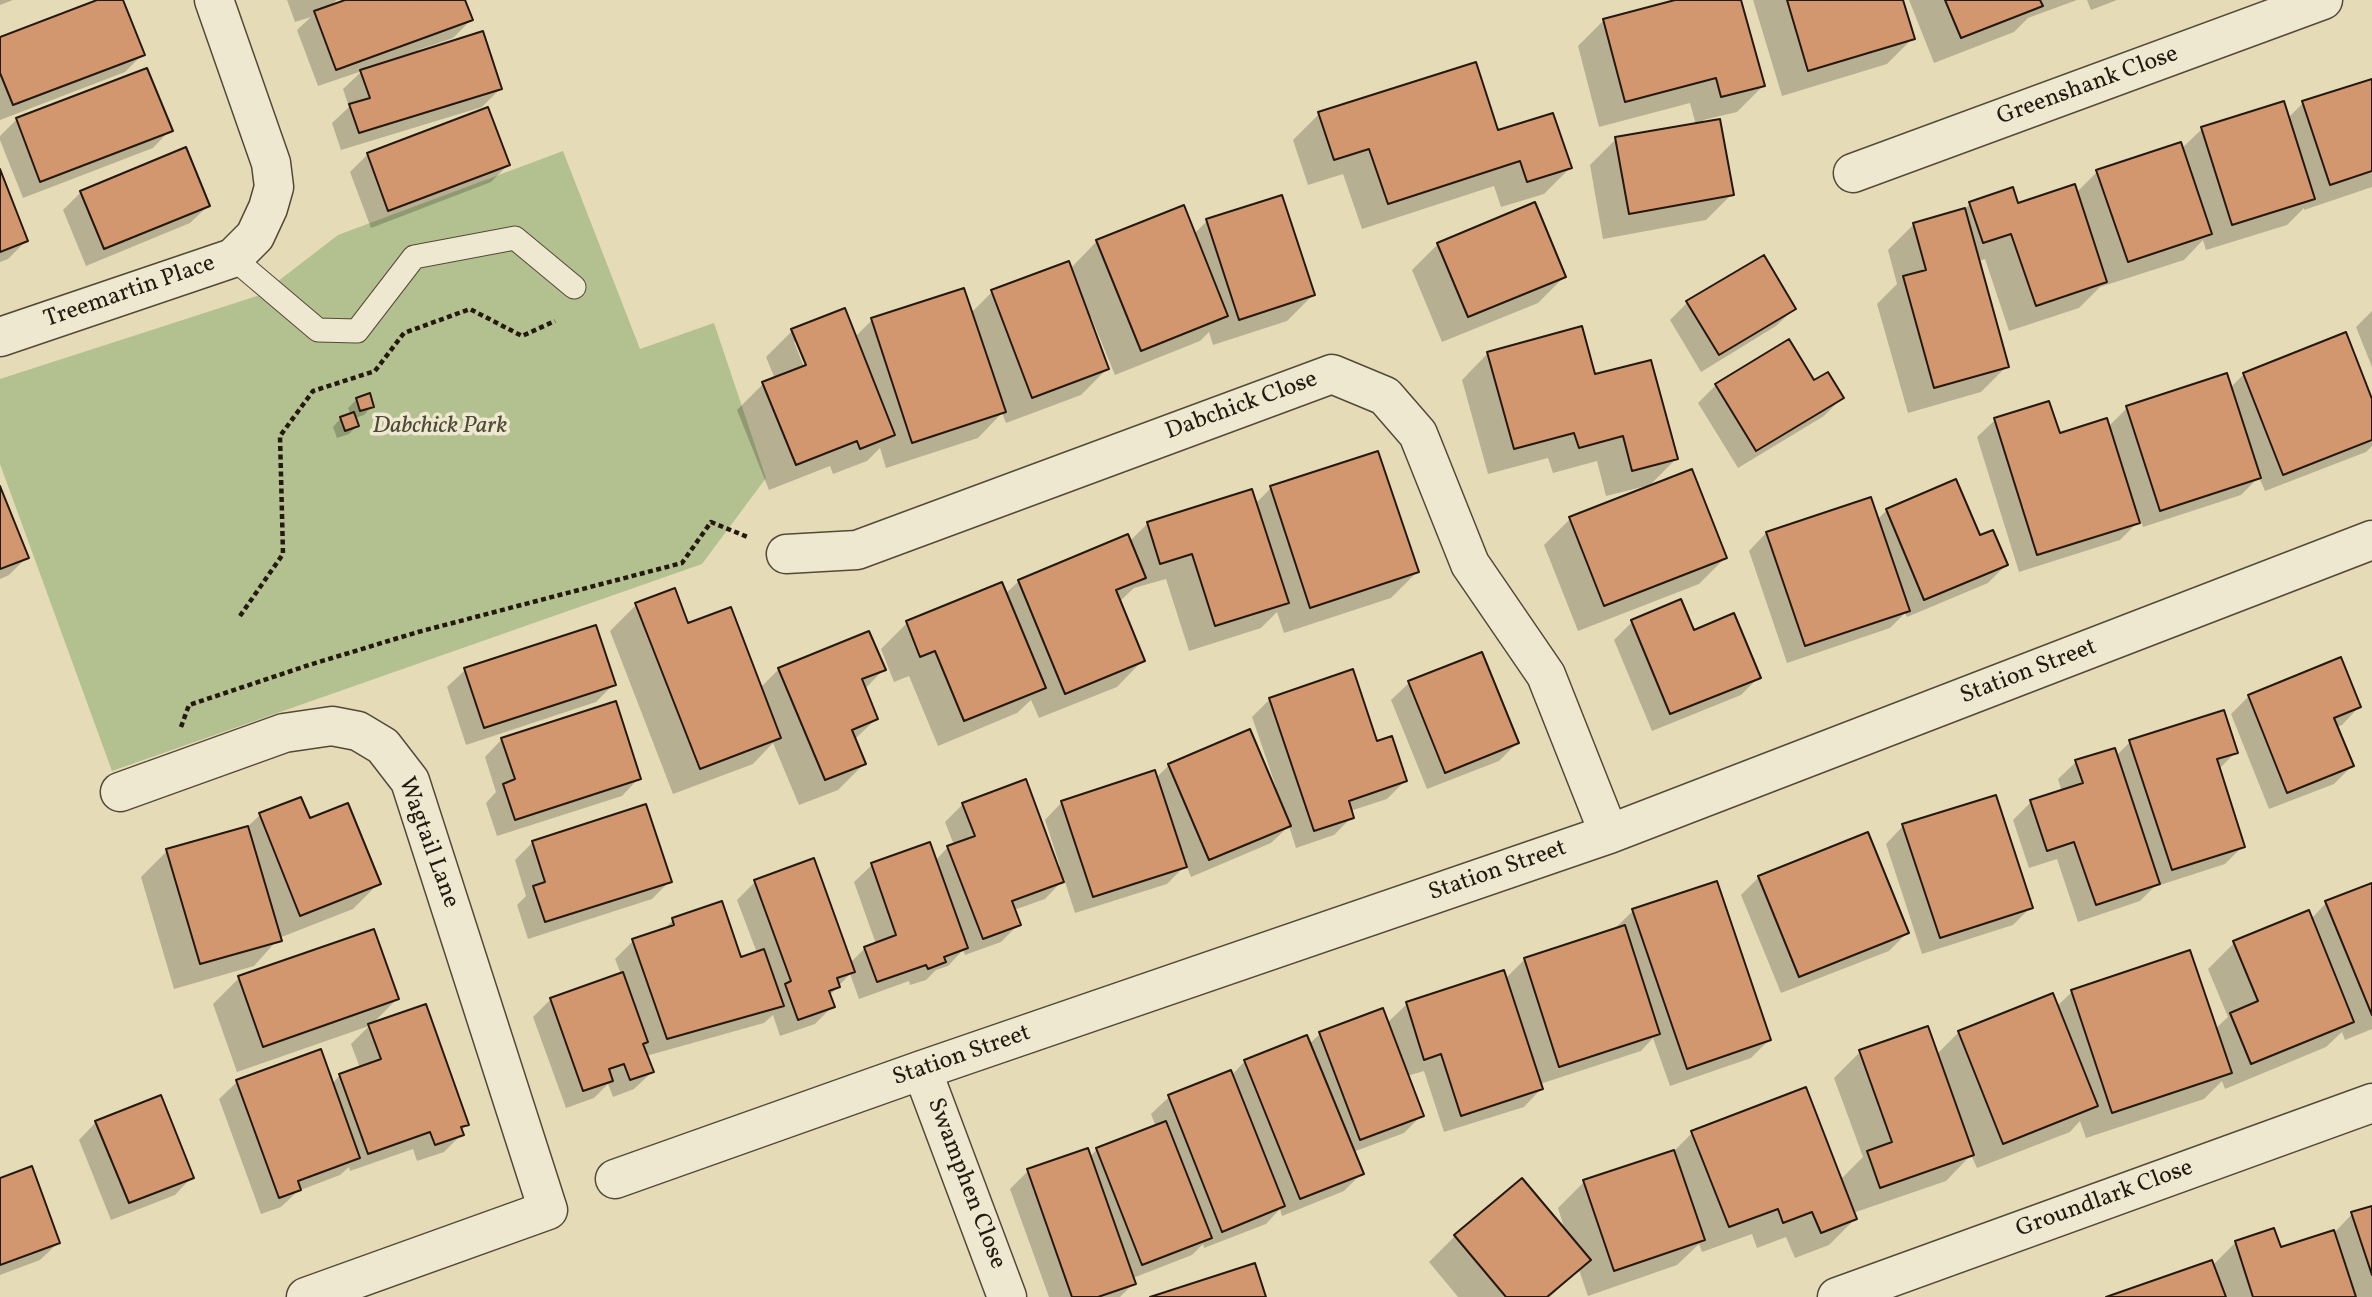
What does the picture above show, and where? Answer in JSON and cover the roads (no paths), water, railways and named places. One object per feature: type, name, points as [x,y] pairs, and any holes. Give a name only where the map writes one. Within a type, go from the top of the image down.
[{"type":"street","name":"Treemartin Place","points":[[0,337],[233,258],[255,236],[274,187],[271,163],[214,0]]},
{"type":"street","name":"Greenshank Close","points":[[1853,173],[2323,0]]},
{"type":"street","name":"Dabchick Close","points":[[786,554],[856,550],[1332,374],[1385,396],[1418,434],[1470,564],[1546,675],[1609,834]]},
{"type":"street","name":"Station Street","points":[[615,1179],[922,1070],[1609,834],[2372,540]]},
{"type":"street","name":"Wagtail Lane","points":[[120,792],[284,733],[332,726],[358,731],[383,747],[410,781],[548,1210],[306,1297]]},
{"type":"street","name":"Swamphen Close","points":[[922,1070],[1007,1297]]},
{"type":"street","name":"Groundlark Close","points":[[1837,1297],[2372,1103]]},
{"type":"lane","points":[[233,258],[318,330],[357,331],[414,257],[515,238],[574,288]]},
{"type":"park label","name":"Dabchick Park","points":[[440,428]]}]
